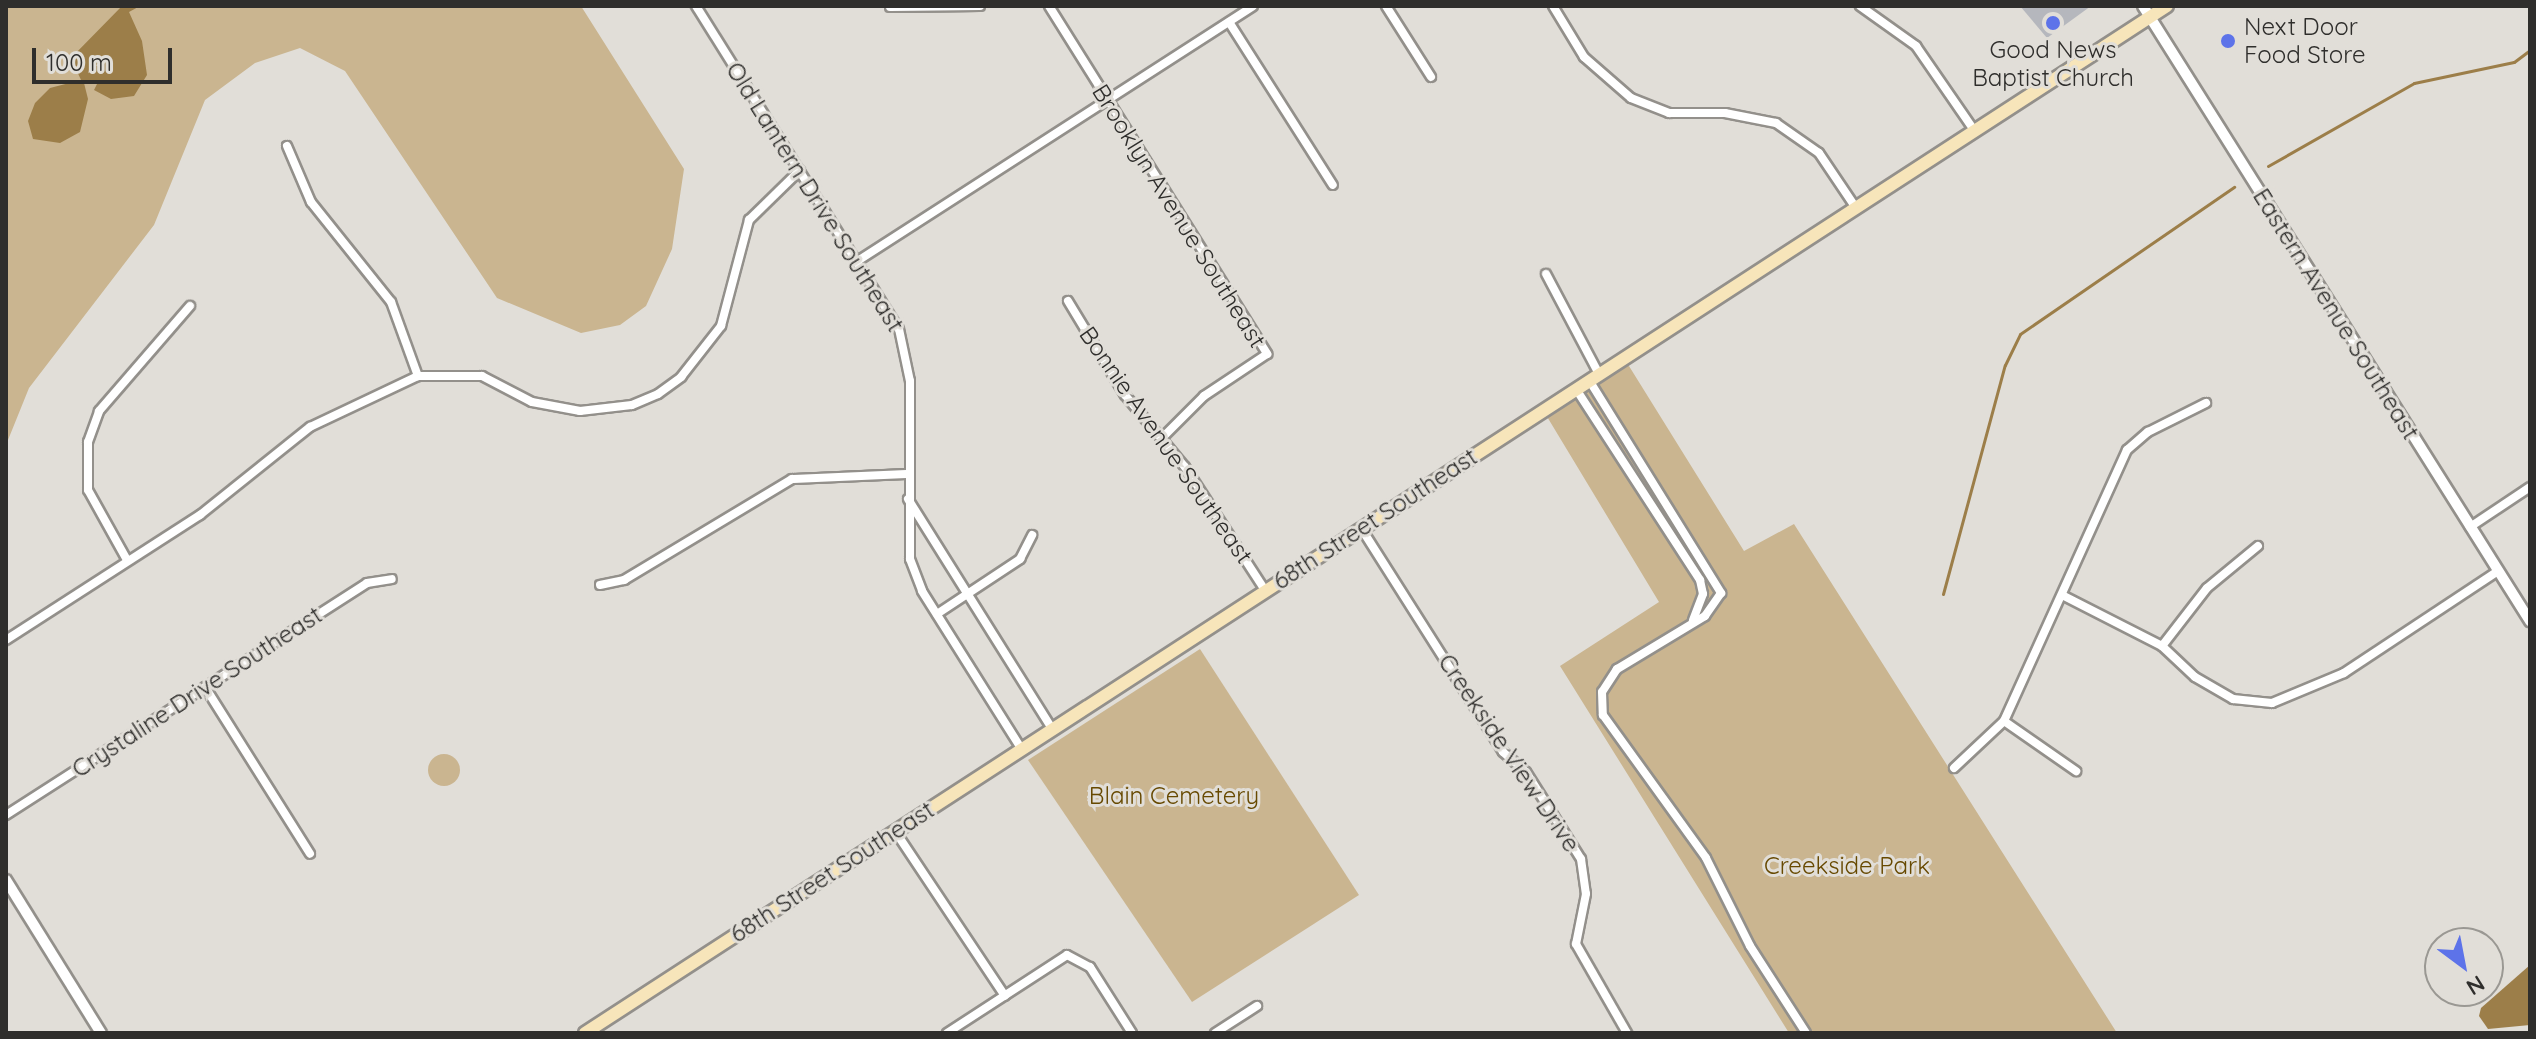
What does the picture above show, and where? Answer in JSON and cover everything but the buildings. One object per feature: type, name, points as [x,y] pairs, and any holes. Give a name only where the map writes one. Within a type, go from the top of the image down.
[{"type":"main road","name":"68th Street Southeast","points":[[585,1033],[1856,208],[2146,11],[2167,6]]},
{"type":"street","name":"Old Lantern Drive Southeast","points":[[696,6],[800,170],[907,349],[910,559],[937,614],[1021,748]]},
{"type":"street","points":[[890,7],[980,6]]},
{"type":"street","name":"Brooklyn Avenue Southeast","points":[[1049,6],[1267,354],[1204,396],[1162,438]]},
{"type":"street","points":[[856,262],[1253,6]]},
{"type":"street","points":[[1386,6],[1431,77]]},
{"type":"street","points":[[1553,6],[1584,57],[1631,98],[1669,113],[1735,114],[1776,123],[1819,153],[1856,208]]},
{"type":"street","points":[[1860,6],[1916,46],[1974,130]]},
{"type":"street","name":"Eastern Avenue Southeast","points":[[2146,11],[2530,621]]},
{"type":"street","points":[[1229,22],[1333,185]]},
{"type":"street","points":[[287,146],[311,202],[391,302],[418,376]]},
{"type":"street","points":[[6,640],[248,481],[310,427],[418,376],[482,376],[532,402],[580,411],[632,405],[658,394],[681,377],[715,335],[729,307],[749,220],[800,170]]},
{"type":"street","points":[[1546,274],[1594,377],[1720,587],[1713,609],[1617,669],[1600,704],[1611,728],[1706,858],[1750,946],[1806,1033]]},
{"type":"street","name":"Bonnie Avenue Southeast","points":[[1068,301],[1125,395],[1162,438],[1265,590]]},
{"type":"street","points":[[127,560],[88,490],[88,442],[99,411],[190,306]]},
{"type":"street","points":[[1576,389],[1700,580],[1701,608],[1692,621]]},
{"type":"street","points":[[1954,768],[2004,721],[2127,450],[2148,432],[2206,403]]},
{"type":"street","points":[[600,585],[624,580],[792,479],[908,474]]},
{"type":"street","points":[[2470,527],[2530,487]]},
{"type":"street","points":[[907,499],[1052,729]]},
{"type":"street","name":"Creekside View Drive","points":[[1361,528],[1503,752],[1526,772],[1581,859],[1586,894],[1576,944],[1627,1033]]},
{"type":"street","points":[[937,614],[1020,559],[1032,535]]},
{"type":"street","points":[[2162,646],[2207,588],[2258,546]]},
{"type":"street","points":[[2062,595],[2162,646],[2195,677],[2233,699],[2272,703],[2344,673],[2498,571]]},
{"type":"street","name":"Crystaline Drive Southeast","points":[[6,815],[367,583],[392,579]]},
{"type":"street","points":[[205,687],[310,854]]},
{"type":"street","points":[[2004,721],[2076,771]]},
{"type":"street","points":[[895,831],[1005,996]]},
{"type":"street","points":[[6,880],[101,1033]]},
{"type":"street","points":[[947,1033],[1067,955],[1090,967],[1132,1033]]},
{"type":"street","points":[[1215,1033],[1257,1006]]},
{"type":"green space","points":[[6,6],[581,6],[684,169],[672,249],[646,306],[620,325],[581,333],[497,298],[345,71],[300,48],[255,63],[205,100],[154,225],[29,388],[6,445]]},
{"type":"green space","name":"Creekside Park","points":[[1624,358],[1744,551],[1794,524],[2117,1033],[1789,1033],[1560,666],[1659,602],[1543,410]]},
{"type":"green space","name":"Blain Cemetery","points":[[1200,649],[1359,895],[1192,1002],[1028,760]]},
{"type":"green space","points":[[444,754],[455,759],[460,770],[455,781],[444,786],[433,781],[428,770],[433,759]]},
{"type":"shaded area","points":[[122,6],[140,6],[129,12],[142,41],[147,75],[134,96],[111,99],[94,90],[97,84],[84,83],[88,99],[80,132],[60,143],[33,139],[28,121],[35,103],[50,88],[81,80],[71,58]]},
{"type":"shaded area","points":[[2530,965],[2530,1025],[2488,1029],[2479,1016],[2481,1008],[2504,1007],[2504,988]]},
{"type":"waterway","points":[[2268,166],[2414,83],[2514,62],[2530,50]]},
{"type":"waterway","points":[[1943,594],[2005,365],[2020,334],[2234,187]]},
{"type":"place","name":"Good News Baptist Church","points":[[2053,23]]},
{"type":"place","name":"Next Door Food Store","points":[[2228,41]]}]
